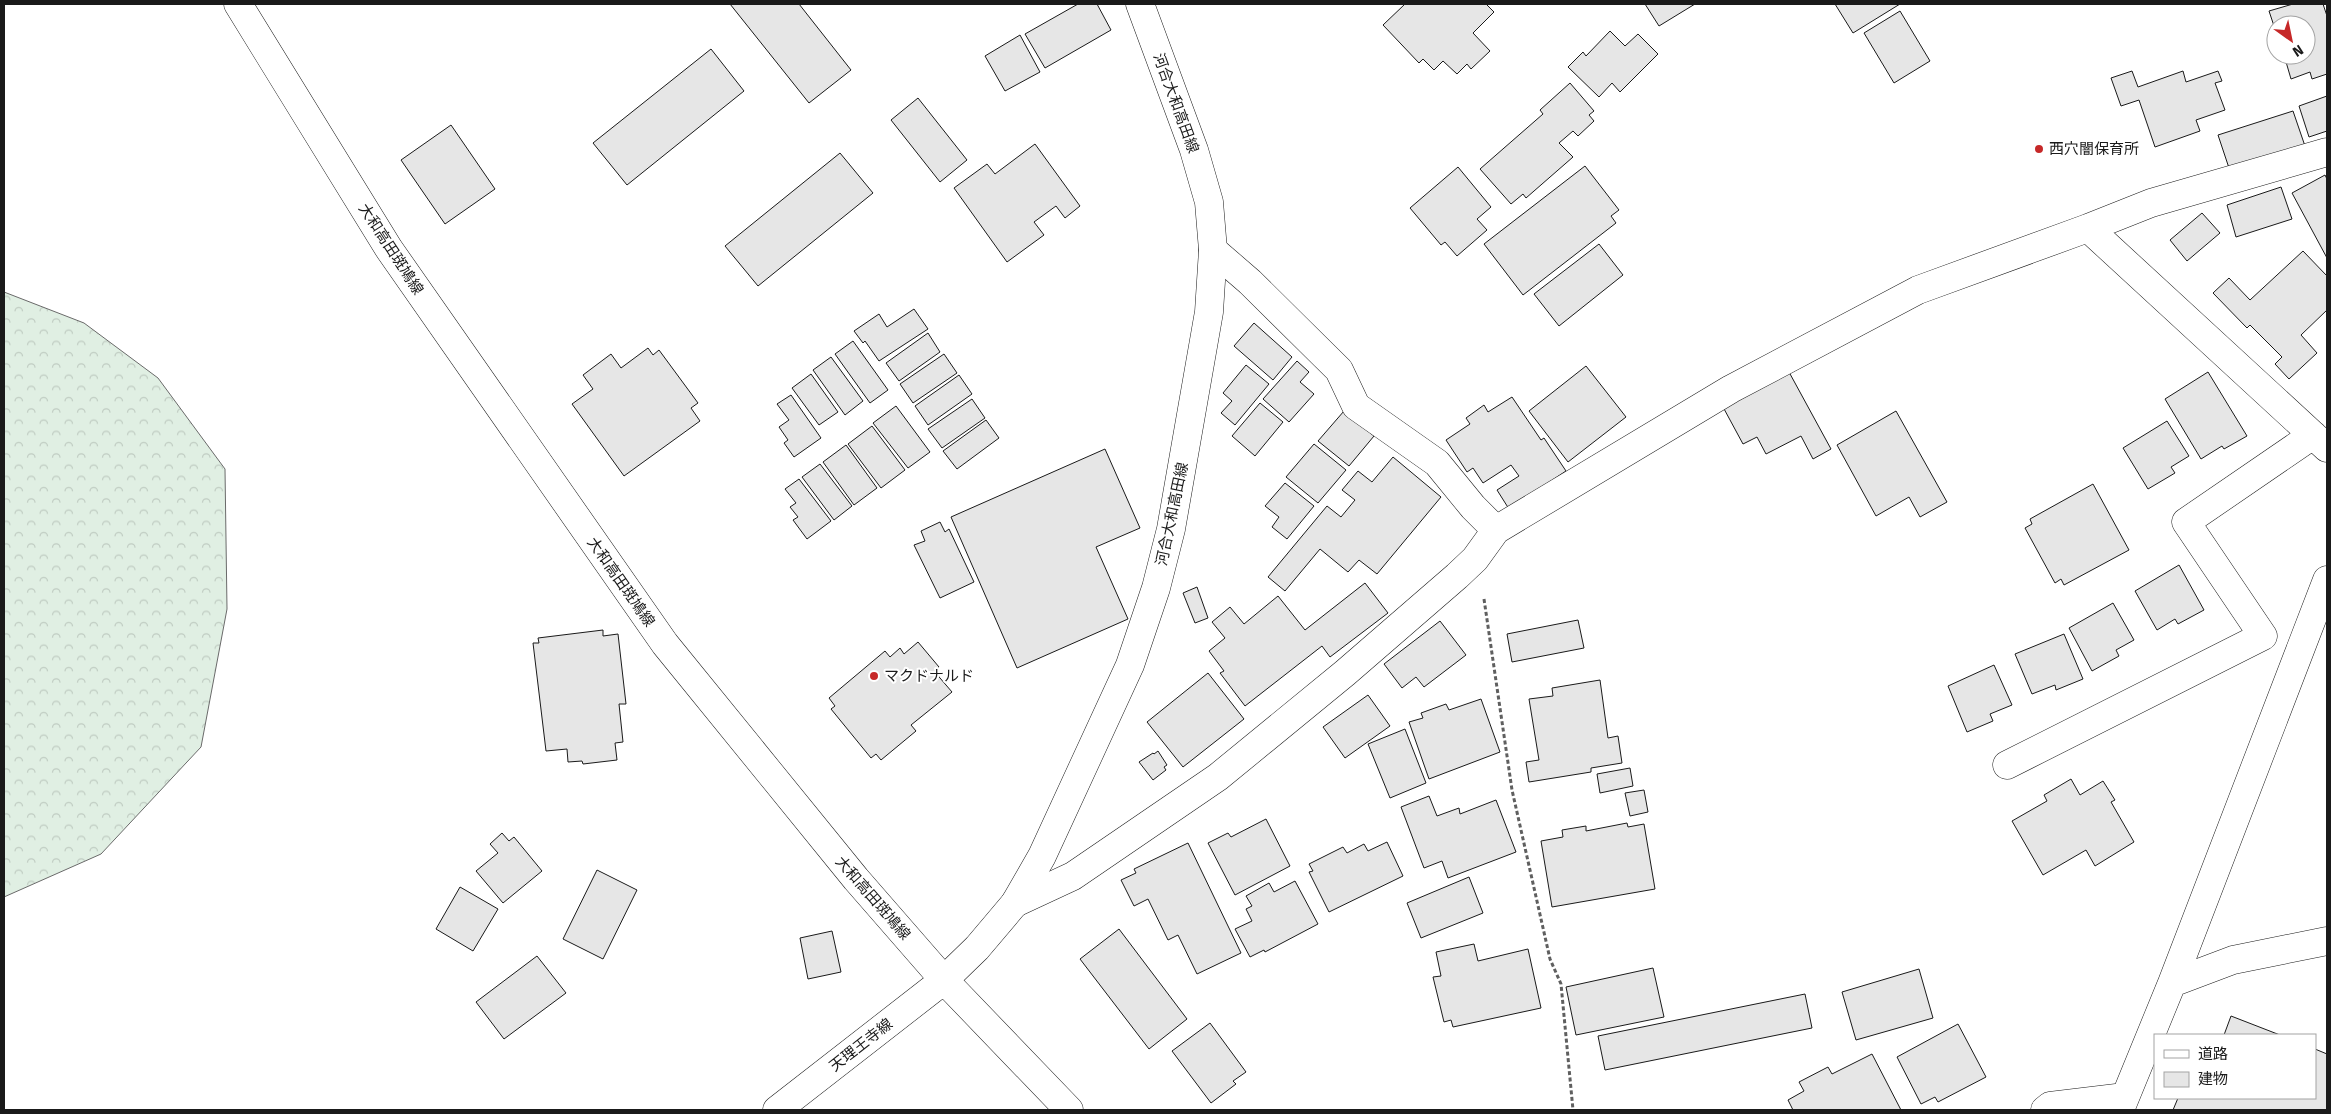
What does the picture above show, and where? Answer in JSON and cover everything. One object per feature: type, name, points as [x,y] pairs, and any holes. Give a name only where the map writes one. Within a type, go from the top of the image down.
[{"type":"street","name":"大和高田斑鳩線","points":[[238,4],[389,249],[665,644],[856,879],[944,980],[1069,1110]]},
{"type":"street","name":"河合大和高田線","points":[[944,980],[977,948],[1015,903],[1042,856],[1130,665],[1156,588],[1171,529],[1209,312],[1213,250],[1208,202],[1194,150],[1140,4]]},
{"type":"street","points":[[1015,903],[1073,876],[1218,777],[1345,673],[1475,559],[1496,530],[1731,389],[1918,290],[2151,203],[2327,152]]},
{"type":"street","points":[[2007,765],[2263,636],[2186,522],[2320,442],[2088,228]]},
{"type":"street","points":[[1213,250],[1250,282],[1339,370],[1356,406],[1438,463],[1473,507],[1496,530]]},
{"type":"street","points":[[2045,1110],[2050,1106],[2123,1104],[2172,983],[2327,580]]},
{"type":"street","points":[[2172,983],[2233,960],[2327,941]]},
{"type":"street","name":"天理王寺線","points":[[777,1110],[944,980]]},
{"type":"path","points":[[1475,559],[1484,603],[1512,790],[1550,959],[1561,984],[1573,1110]]},
{"type":"green space","points":[[4,292],[84,323],[158,378],[225,469],[227,609],[201,747],[101,854],[4,897]]},
{"type":"building","points":[[730,4],[799,4],[851,70],[809,103]]},
{"type":"building","points":[[1078,4],[1097,4],[1111,30],[1045,68],[1025,34]]},
{"type":"building","points":[[1405,4],[1486,4],[1494,12],[1473,33],[1490,51],[1471,69],[1467,64],[1457,74],[1443,61],[1434,70],[1423,59],[1419,63],[1383,25]]},
{"type":"building","points":[[1645,4],[1695,4],[1659,26]]},
{"type":"building","points":[[1835,4],[1900,4],[1853,33]]},
{"type":"building","points":[[2293,4],[2323,4],[2327,16],[2327,74],[2312,79],[2310,72],[2291,79],[2287,65],[2316,65],[2316,15],[2270,15],[2269,11]]},
{"type":"building","points":[[1900,11],[1930,61],[1894,83],[1864,33]]},
{"type":"building","points":[[1610,31],[1625,46],[1638,34],[1658,54],[1620,92],[1612,83],[1599,97],[1568,67],[1583,52],[1586,56]]},
{"type":"building","points":[[1020,35],[1040,72],[1005,91],[985,56]]},
{"type":"building","points":[[711,49],[744,91],[627,185],[593,143]]},
{"type":"building","points":[[2132,71],[2138,87],[2183,71],[2186,82],[2218,71],[2222,81],[2215,83],[2225,110],[2196,120],[2200,131],[2155,147],[2139,100],[2121,106],[2111,78]]},
{"type":"building","points":[[1570,83],[1594,111],[1589,115],[1594,121],[1578,136],[1573,131],[1559,143],[1573,157],[1526,198],[1523,194],[1511,204],[1480,169],[1543,114],[1540,110]]},
{"type":"building","points":[[2327,96],[2327,131],[2309,137],[2299,106]]},
{"type":"building","points":[[918,98],[967,160],[940,182],[891,120]]},
{"type":"building","points":[[2293,111],[2306,149],[2231,174],[2218,135]]},
{"type":"building","points":[[451,125],[495,189],[445,224],[401,160]]},
{"type":"building","points":[[1035,144],[1080,206],[1065,218],[1056,206],[1034,222],[1044,235],[1007,262],[954,188],[987,164],[995,174]]},
{"type":"building","points":[[840,153],[873,193],[758,286],[725,246]]},
{"type":"building","points":[[1585,166],[1619,210],[1611,216],[1616,223],[1523,295],[1484,244]]},
{"type":"building","points":[[1458,167],[1491,207],[1477,219],[1487,230],[1457,256],[1445,242],[1441,245],[1410,208]]},
{"type":"building","points":[[2325,175],[2327,179],[2327,258],[2292,193]]},
{"type":"building","points":[[2281,187],[2292,219],[2236,237],[2227,205]]},
{"type":"building","points":[[2202,213],[2220,233],[2187,261],[2170,240]]},
{"type":"building","points":[[1599,244],[1623,275],[1559,326],[1534,294]]},
{"type":"building","points":[[2303,251],[2327,276],[2327,310],[2301,335],[2317,353],[2289,379],[2275,364],[2282,357],[2250,325],[2247,328],[2213,293],[2229,278],[2250,300]]},
{"type":"building","points":[[914,309],[928,329],[879,361],[865,341],[863,343],[854,331],[879,314],[887,327]]},
{"type":"building","points":[[1254,323],[1292,357],[1273,380],[1234,346]]},
{"type":"building","points":[[928,333],[940,352],[899,381],[886,363]]},
{"type":"building","points":[[853,341],[888,390],[870,403],[835,354]]},
{"type":"building","points":[[648,348],[653,355],[659,350],[698,403],[691,408],[700,421],[624,476],[572,404],[593,389],[583,375],[611,354],[621,368]]},
{"type":"building","points":[[944,354],[957,373],[913,403],[900,384]]},
{"type":"building","points":[[831,357],[863,401],[845,415],[813,370]]},
{"type":"building","points":[[1297,361],[1309,372],[1300,382],[1314,394],[1289,422],[1263,399]]},
{"type":"building","points":[[1246,365],[1269,384],[1235,425],[1221,413],[1232,401],[1223,393]]},
{"type":"building","points":[[1586,366],[1626,417],[1568,462],[1529,411]]},
{"type":"building","points":[[1789,372],[1831,449],[1813,459],[1801,436],[1766,454],[1757,437],[1743,444],[1723,407]]},
{"type":"building","points":[[2208,372],[2247,436],[2224,449],[2222,446],[2201,459],[2165,399]]},
{"type":"building","points":[[811,374],[838,412],[819,425],[792,388]]},
{"type":"building","points":[[959,375],[972,394],[928,425],[915,406]]},
{"type":"building","points":[[791,395],[821,438],[794,457],[784,443],[788,440],[779,427],[789,420],[777,404]]},
{"type":"building","points":[[1512,397],[1541,440],[1544,438],[1566,471],[1509,509],[1497,490],[1519,476],[1511,465],[1483,483],[1473,468],[1467,472],[1446,440],[1470,424],[1466,418],[1484,405],[1488,412]]},
{"type":"building","points":[[972,399],[985,418],[942,448],[928,429]]},
{"type":"building","points":[[1260,403],[1283,422],[1255,456],[1232,436]]},
{"type":"building","points":[[896,406],[930,452],[908,468],[873,423]]},
{"type":"building","points":[[1344,411],[1374,436],[1349,466],[1318,441]]},
{"type":"building","points":[[1896,411],[1947,502],[1920,517],[1909,497],[1876,516],[1837,445]]},
{"type":"building","points":[[986,420],[999,438],[957,469],[943,451]]},
{"type":"building","points":[[2167,421],[2189,456],[2171,467],[2175,473],[2148,489],[2123,448]]},
{"type":"building","points":[[872,426],[905,470],[881,488],[848,444]]},
{"type":"building","points":[[1314,444],[1346,470],[1318,503],[1286,477]]},
{"type":"building","points":[[846,445],[877,488],[854,505],[823,462]]},
{"type":"building","points":[[1105,449],[1140,528],[1096,547],[1128,619],[1017,668],[951,517]]},
{"type":"building","points":[[1393,457],[1441,497],[1377,574],[1359,560],[1348,572],[1320,549],[1285,591],[1268,577],[1327,506],[1341,517],[1355,500],[1342,490],[1358,471],[1372,482]]},
{"type":"building","points":[[820,464],[852,506],[834,520],[802,477]]},
{"type":"building","points":[[799,479],[831,521],[807,539],[793,520],[798,517],[790,507],[796,503],[785,489]]},
{"type":"building","points":[[1285,483],[1314,506],[1287,539],[1272,527],[1279,517],[1265,506]]},
{"type":"building","points":[[2093,484],[2129,550],[2064,585],[2061,579],[2055,583],[2025,528],[2032,524],[2030,519]]},
{"type":"building","points":[[940,522],[945,532],[949,529],[974,582],[940,598],[914,545],[925,541],[921,531]]},
{"type":"building","points":[[2179,565],[2204,610],[2178,624],[2175,619],[2157,630],[2135,591]]},
{"type":"building","points":[[1365,583],[1388,613],[1330,657],[1322,646],[1245,706],[1220,673],[1224,671],[1209,651],[1225,638],[1212,622],[1230,607],[1244,624],[1278,596],[1305,630]]},
{"type":"building","points":[[1197,587],[1208,618],[1195,623],[1183,593]]},
{"type":"building","points":[[2113,603],[2134,640],[2116,650],[2119,656],[2092,671],[2069,628]]},
{"type":"building","points":[[1578,620],[1584,648],[1512,662],[1507,634]]},
{"type":"building","points":[[1440,621],[1466,655],[1424,687],[1416,677],[1402,688],[1384,664]]},
{"type":"building","points":[[603,630],[603,636],[618,634],[626,704],[619,704],[623,742],[615,743],[617,760],[583,764],[582,761],[568,762],[567,749],[546,751],[533,643],[539,643],[538,638]]},
{"type":"building","points":[[2064,634],[2083,679],[2056,690],[2055,685],[2032,694],[2015,654]]},
{"type":"building","points":[[918,642],[939,667],[934,671],[952,692],[911,725],[916,731],[881,760],[876,754],[871,758],[831,709],[835,706],[829,698],[885,651],[890,657],[900,648],[904,654]]},
{"type":"building","points":[[1994,665],[2012,705],[1990,714],[1993,721],[1967,732],[1948,686]]},
{"type":"building","points":[[1208,673],[1244,719],[1183,767],[1147,722]]},
{"type":"building","points":[[1600,680],[1608,738],[1618,736],[1622,763],[1591,768],[1591,772],[1529,782],[1526,762],[1539,760],[1529,699],[1553,696],[1552,688]]},
{"type":"building","points":[[1368,695],[1390,726],[1345,758],[1323,727]]},
{"type":"building","points":[[1481,699],[1500,752],[1429,779],[1409,722],[1423,718],[1421,713],[1446,704],[1449,710]]},
{"type":"building","points":[[1405,729],[1426,783],[1390,798],[1368,744]]},
{"type":"building","points":[[1158,751],[1167,765],[1164,767],[1166,770],[1153,780],[1139,762]]},
{"type":"building","points":[[1630,768],[1633,786],[1600,793],[1597,774]]},
{"type":"building","points":[[2071,779],[2080,795],[2103,781],[2115,800],[2111,802],[2134,842],[2095,866],[2086,850],[2043,875],[2012,821],[2047,801],[2044,795]]},
{"type":"building","points":[[1644,790],[1648,812],[1630,816],[1625,793]]},
{"type":"building","points":[[1429,796],[1437,816],[1459,808],[1460,814],[1496,800],[1516,852],[1448,878],[1442,861],[1424,868],[1401,807]]},
{"type":"building","points":[[1266,819],[1290,866],[1235,895],[1208,843],[1228,833],[1231,837]]},
{"type":"building","points":[[1627,823],[1628,827],[1644,824],[1655,889],[1552,907],[1541,841],[1563,837],[1562,830],[1586,826],[1586,831]]},
{"type":"building","points":[[502,833],[509,841],[514,837],[542,871],[503,903],[476,871],[498,853],[490,844]]},
{"type":"building","points":[[1387,842],[1403,876],[1329,912],[1309,872],[1313,871],[1309,864],[1343,847],[1347,853],[1364,844],[1368,851]]},
{"type":"building","points":[[1188,843],[1241,953],[1197,974],[1178,935],[1168,940],[1148,899],[1134,906],[1121,880],[1136,873],[1134,869]]},
{"type":"building","points":[[597,870],[637,890],[603,959],[563,939]]},
{"type":"building","points":[[1469,877],[1483,913],[1421,938],[1407,903]]},
{"type":"building","points":[[1295,881],[1318,924],[1265,952],[1264,950],[1250,957],[1235,929],[1252,921],[1246,909],[1252,906],[1246,896],[1269,883],[1274,892]]},
{"type":"building","points":[[460,887],[498,909],[473,951],[436,929]]},
{"type":"building","points":[[1119,929],[1187,1019],[1149,1049],[1080,959]]},
{"type":"building","points":[[832,931],[841,972],[808,979],[800,938]]},
{"type":"building","points":[[1474,944],[1478,961],[1528,949],[1541,1008],[1453,1027],[1451,1020],[1444,1022],[1433,977],[1441,976],[1436,952]]},
{"type":"building","points":[[537,956],[566,993],[504,1039],[476,1002]]},
{"type":"building","points":[[1653,968],[1664,1017],[1576,1035],[1566,987]]},
{"type":"building","points":[[1919,969],[1933,1018],[1856,1040],[1842,992]]},
{"type":"building","points":[[1805,994],[1812,1028],[1605,1070],[1598,1036]]},
{"type":"building","points":[[2231,1016],[2277,1034],[2224,1034]]},
{"type":"building","points":[[1210,1023],[1246,1072],[1233,1081],[1236,1084],[1211,1103],[1172,1051]]},
{"type":"building","points":[[1958,1024],[1986,1077],[1938,1102],[1935,1097],[1921,1104],[1897,1057]]},
{"type":"building","points":[[2316,1049],[2327,1054],[2327,1110],[2173,1110],[2178,1099],[2316,1099]]},
{"type":"building","points":[[1872,1054],[1901,1110],[1793,1110],[1788,1100],[1804,1091],[1799,1082],[1828,1067],[1832,1074]]},
{"type":"place","name":"西穴闇保育所","points":[[2039,149]]},
{"type":"place","name":"マクドナルド","points":[[874,676]]}]
